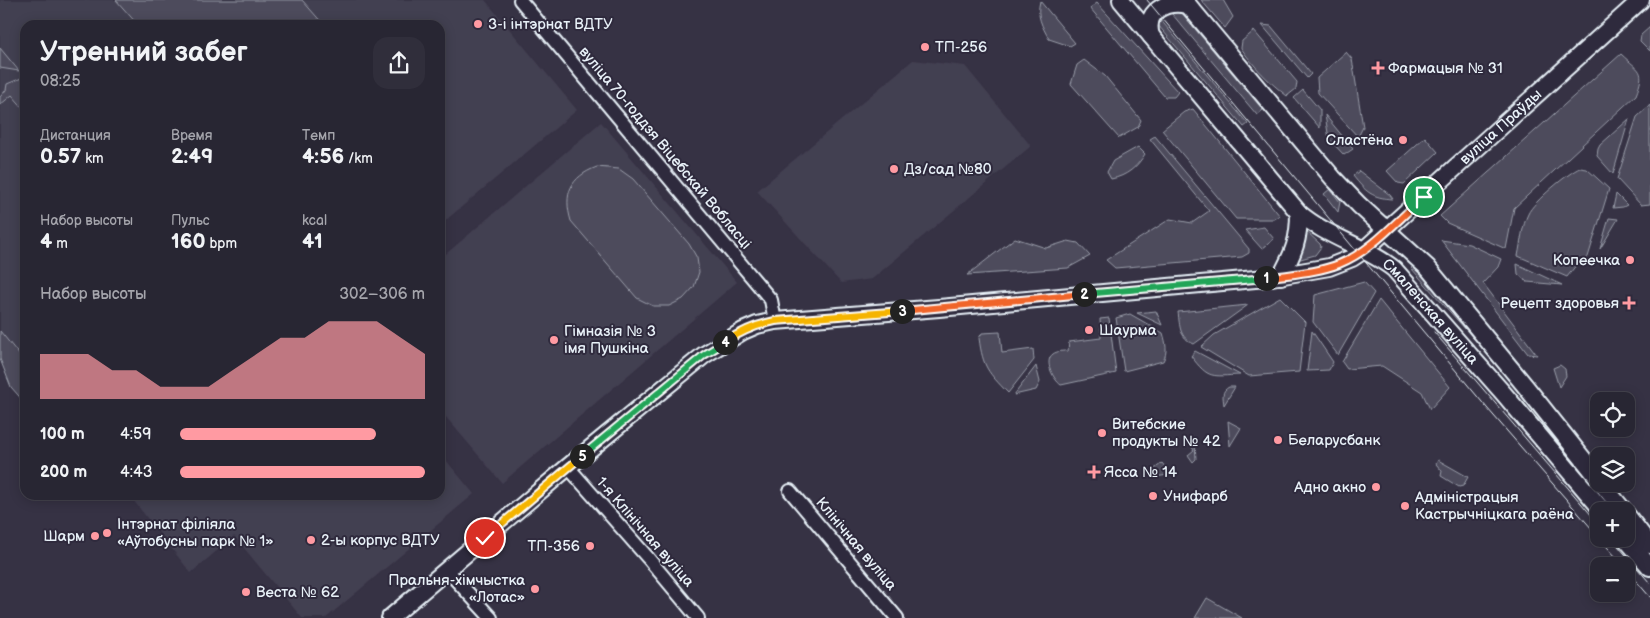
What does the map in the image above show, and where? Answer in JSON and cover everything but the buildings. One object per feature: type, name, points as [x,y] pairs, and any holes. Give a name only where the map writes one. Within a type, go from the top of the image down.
[{"type":"main road","points":[[1122,1],[1135,6],[1141,6],[1153,0]]},
{"type":"main road","name":"вуліца Праўды","points":[[390,618],[704,355],[743,331],[757,325],[775,321],[939,308],[1281,276],[1329,267],[1352,258],[1387,230],[1641,0]]},
{"type":"main road","name":"Смаленская вуліца","points":[[1122,1],[1299,214],[1310,223],[1381,258],[1394,269],[1595,502]]},
{"type":"main road","points":[[1151,36],[1151,18],[1158,7],[1169,2],[1186,2]]},
{"type":"main road","name":"Смаленская вуліца","points":[[1186,2],[1333,178],[1428,268],[1590,468]]},
{"type":"main road","points":[[1281,276],[1295,250],[1299,229],[1299,214]]},
{"type":"main road","points":[[1609,492],[1617,502]]},
{"type":"main road","points":[[1635,526],[1650,545]]},
{"type":"main road","points":[[1633,547],[1650,567]]},
{"type":"street","name":"вуліца 70-годдзя Віцебскай Вобласці","points":[[520,0],[771,300],[775,321]]},
{"type":"street","name":"1-я Клінічная вуліца","points":[[568,467],[698,618]]},
{"type":"street","name":"Клінічная вуліца","points":[[790,491],[897,618]]},
{"type":"street","points":[[447,570],[491,618]]},
{"type":"shaded area","points":[[0,0],[485,0],[577,110],[445,221],[445,20],[20,20],[20,357],[0,331]]},
{"type":"shaded area","points":[[116,0],[302,0],[320,20],[134,20]]},
{"type":"shaded area","points":[[1201,0],[1223,0],[1233,17],[1225,28]]},
{"type":"shaded area","points":[[1040,1],[1075,43],[1070,46],[1049,39],[1039,16]]},
{"type":"shaded area","points":[[1097,3],[1178,92],[1174,97],[1165,97],[1090,8]]},
{"type":"shaded area","points":[[1167,8],[1180,11],[1263,110],[1257,115]]},
{"type":"shaded area","points":[[1159,18],[1248,124],[1244,127],[1158,25]]},
{"type":"shaded area","points":[[1262,25],[1271,26],[1311,74],[1307,78]]},
{"type":"shaded area","points":[[1650,27],[1650,51],[1640,41],[1641,35]]},
{"type":"shaded area","points":[[1254,31],[1297,82],[1296,89],[1287,96],[1262,74],[1241,48],[1242,41]]},
{"type":"shaded area","points":[[0,48],[19,71],[0,68]]},
{"type":"shaded area","points":[[1346,52],[1352,59],[1363,127],[1358,137],[1318,93],[1317,78]]},
{"type":"shaded area","points":[[1621,54],[1637,68],[1641,75],[1636,95],[1514,208],[1506,249],[1447,223],[1440,216]]},
{"type":"shaded area","name":"Дз/сад №80","points":[[913,60],[965,66],[1031,146],[872,279],[841,283],[757,191]]},
{"type":"shaded area","points":[[1084,60],[1105,76],[1141,120],[1138,127],[1119,138],[1071,84],[1077,65]]},
{"type":"shaded area","points":[[20,79],[20,104],[12,95],[0,105],[0,97],[6,90],[7,84]]},
{"type":"shaded area","points":[[1303,90],[1320,110],[1320,128],[1294,98]]},
{"type":"shaded area","points":[[1650,105],[1650,204],[1641,205],[1617,179],[1637,117]]},
{"type":"shaded area","points":[[1193,109],[1280,216],[1274,219],[1236,219],[1162,130],[1184,112]]},
{"type":"shaded area","points":[[1325,115],[1353,149],[1344,155],[1329,139]]},
{"type":"shaded area","points":[[1629,119],[1613,174],[1597,156],[1598,149]]},
{"type":"shaded area","name":"Гімназія № 3 імя Пушкіна","points":[[601,122],[737,282],[502,483],[445,416],[445,255]]},
{"type":"shaded area","points":[[1155,136],[1249,249],[1249,253],[1242,257],[1115,268],[1106,260],[1170,219],[1192,223],[1209,211],[1150,139]]},
{"type":"shaded area","points":[[1425,137],[1438,152],[1404,184],[1398,183],[1387,171]]},
{"type":"shaded area","points":[[1138,147],[1145,154],[1139,163],[1127,173],[1111,179],[1107,172],[1113,161]]},
{"type":"shaded area","points":[[597,167],[619,169],[633,179],[689,244],[697,258],[699,272],[694,287],[683,299],[669,306],[653,306],[637,298],[571,221],[568,203],[571,188],[580,176]]},
{"type":"shaded area","points":[[1580,168],[1587,169],[1609,189],[1588,257],[1577,264],[1567,277],[1518,256],[1524,224],[1531,209],[1552,188]]},
{"type":"shaded area","points":[[1359,171],[1393,199],[1375,196],[1366,190],[1353,176]]},
{"type":"shaded area","points":[[1330,189],[1340,202],[1338,212],[1324,194]]},
{"type":"shaded area","points":[[1616,194],[1627,205],[1613,208]]},
{"type":"shaded area","points":[[1609,218],[1618,219],[1600,249]]},
{"type":"shaded area","points":[[1264,227],[1274,239],[1262,249],[1245,230]]},
{"type":"shaded area","points":[[1306,231],[1321,247],[1315,255],[1297,260],[1304,247]]},
{"type":"shaded area","points":[[1015,238],[1046,248],[1068,241],[1078,243],[1090,256],[1068,268],[967,275]]},
{"type":"shaded area","points":[[1441,240],[1469,244],[1501,259],[1498,267],[1483,283],[1537,355],[1528,354]]},
{"type":"shaded area","points":[[1517,264],[1562,285],[1527,282],[1518,274]]},
{"type":"shaded area","points":[[1414,265],[1474,339],[1411,268]]},
{"type":"shaded area","points":[[1364,282],[1374,293],[1338,355],[1313,322],[1315,295]]},
{"type":"shaded area","points":[[1280,297],[1305,322],[1299,372],[1249,376],[1201,347],[1214,335]]},
{"type":"shaded area","points":[[1379,300],[1450,387],[1430,409],[1422,392],[1382,366],[1347,369],[1342,362]]},
{"type":"shaded area","points":[[1248,305],[1194,344],[1185,338],[1181,331],[1178,312]]},
{"type":"shaded area","points":[[1156,311],[1162,325],[1137,313]]},
{"type":"shaded area","points":[[1130,314],[1163,333],[1166,354],[1163,361],[1124,371],[1116,318]]},
{"type":"shaded area","points":[[1109,318],[1116,373],[1061,385],[1055,379],[1049,366],[1050,357],[1056,352],[1068,351],[1069,342],[1101,338],[1100,319]]},
{"type":"shaded area","points":[[0,331],[20,356],[20,397],[11,387],[0,359]]},
{"type":"shaded area","points":[[1312,331],[1333,362],[1329,370],[1307,371]]},
{"type":"shaded area","points":[[1000,332],[1002,353],[1033,349],[1034,360],[1008,393],[987,369],[982,356],[979,338],[982,333]]},
{"type":"shaded area","points":[[1195,351],[1240,375],[1217,376],[1207,373],[1191,356]]},
{"type":"shaded area","points":[[1560,365],[1565,369],[1566,376],[1559,387],[1553,368]]},
{"type":"shaded area","points":[[1036,366],[1040,382],[1036,390],[1014,395]]},
{"type":"shaded area","points":[[1229,387],[1235,387],[1224,405],[1224,392]]},
{"type":"shaded area","points":[[1228,421],[1241,428],[1230,446]]},
{"type":"shaded area","points":[[1192,440],[1195,443],[1196,459],[1193,462],[1188,455],[1194,450],[1188,442]]},
{"type":"shaded area","points":[[445,459],[474,494],[326,618],[302,618],[234,536],[191,573],[133,500],[445,500]]},
{"type":"shaded area","points":[[1438,460],[1468,477],[1463,486],[1459,487],[1441,476],[1442,471],[1436,464]]},
{"type":"shaded area","points":[[1162,463],[1170,473],[1155,477],[1152,471]]},
{"type":"shaded area","points":[[1207,598],[1242,618],[1195,618]]},
{"type":"tram line","points":[[1147,0],[1487,408],[1590,527]]},
{"type":"tram line","points":[[1434,332],[1590,514]]},
{"type":"tram line","points":[[1607,547],[1616,557]]},
{"type":"tram line","points":[[1619,547],[1650,583]]},
{"type":"tram line","points":[[1635,580],[1650,597]]},
{"type":"place","name":"3-і інтэрнат ВДТУ","points":[[478,24]]},
{"type":"place","name":"ТП-256","points":[[925,47]]},
{"type":"place","name":"Фармацыя № 31","points":[[1378,68]]},
{"type":"place","name":"Сластёна","points":[[1403,140]]},
{"type":"place","name":"Дз/сад №80","points":[[894,169]]},
{"type":"place","name":"Копеечка","points":[[1630,260]]},
{"type":"place","name":"Рецепт здоровья","points":[[1629,303]]},
{"type":"place","name":"Шаурма","points":[[1089,330]]},
{"type":"place","name":"Гімназія № 3 імя Пушкіна","points":[[554,340]]},
{"type":"place","name":"Витебские продукты № 42","points":[[1102,433]]},
{"type":"place","name":"Беларусбанк","points":[[1278,440]]},
{"type":"place","name":"Ясса № 14","points":[[1094,472]]},
{"type":"place","name":"Адно акно","points":[[1376,487]]},
{"type":"place","name":"Унифарб","points":[[1153,496]]},
{"type":"place","name":"Адміністрацыя Кастрычніцкага раёна","points":[[1405,506]]},
{"type":"place","name":"Інтэрнат філіяла «Аўтобусны парк № 1»","points":[[107,533]]},
{"type":"place","name":"Шарм","points":[[95,536]]},
{"type":"place","name":"2-ы корпус ВДТУ","points":[[311,540]]},
{"type":"place","name":"ТП-356","points":[[590,546]]},
{"type":"place","name":"Пральня-хімчыстка «Лотас»","points":[[535,589]]},
{"type":"place","name":"Веста № 62","points":[[246,592]]},
{"type":"route","points":[[485,538],[704,355],[730,338],[757,325],[775,321],[1259,279],[1317,270],[1339,264],[1364,250],[1424,197]]}]
